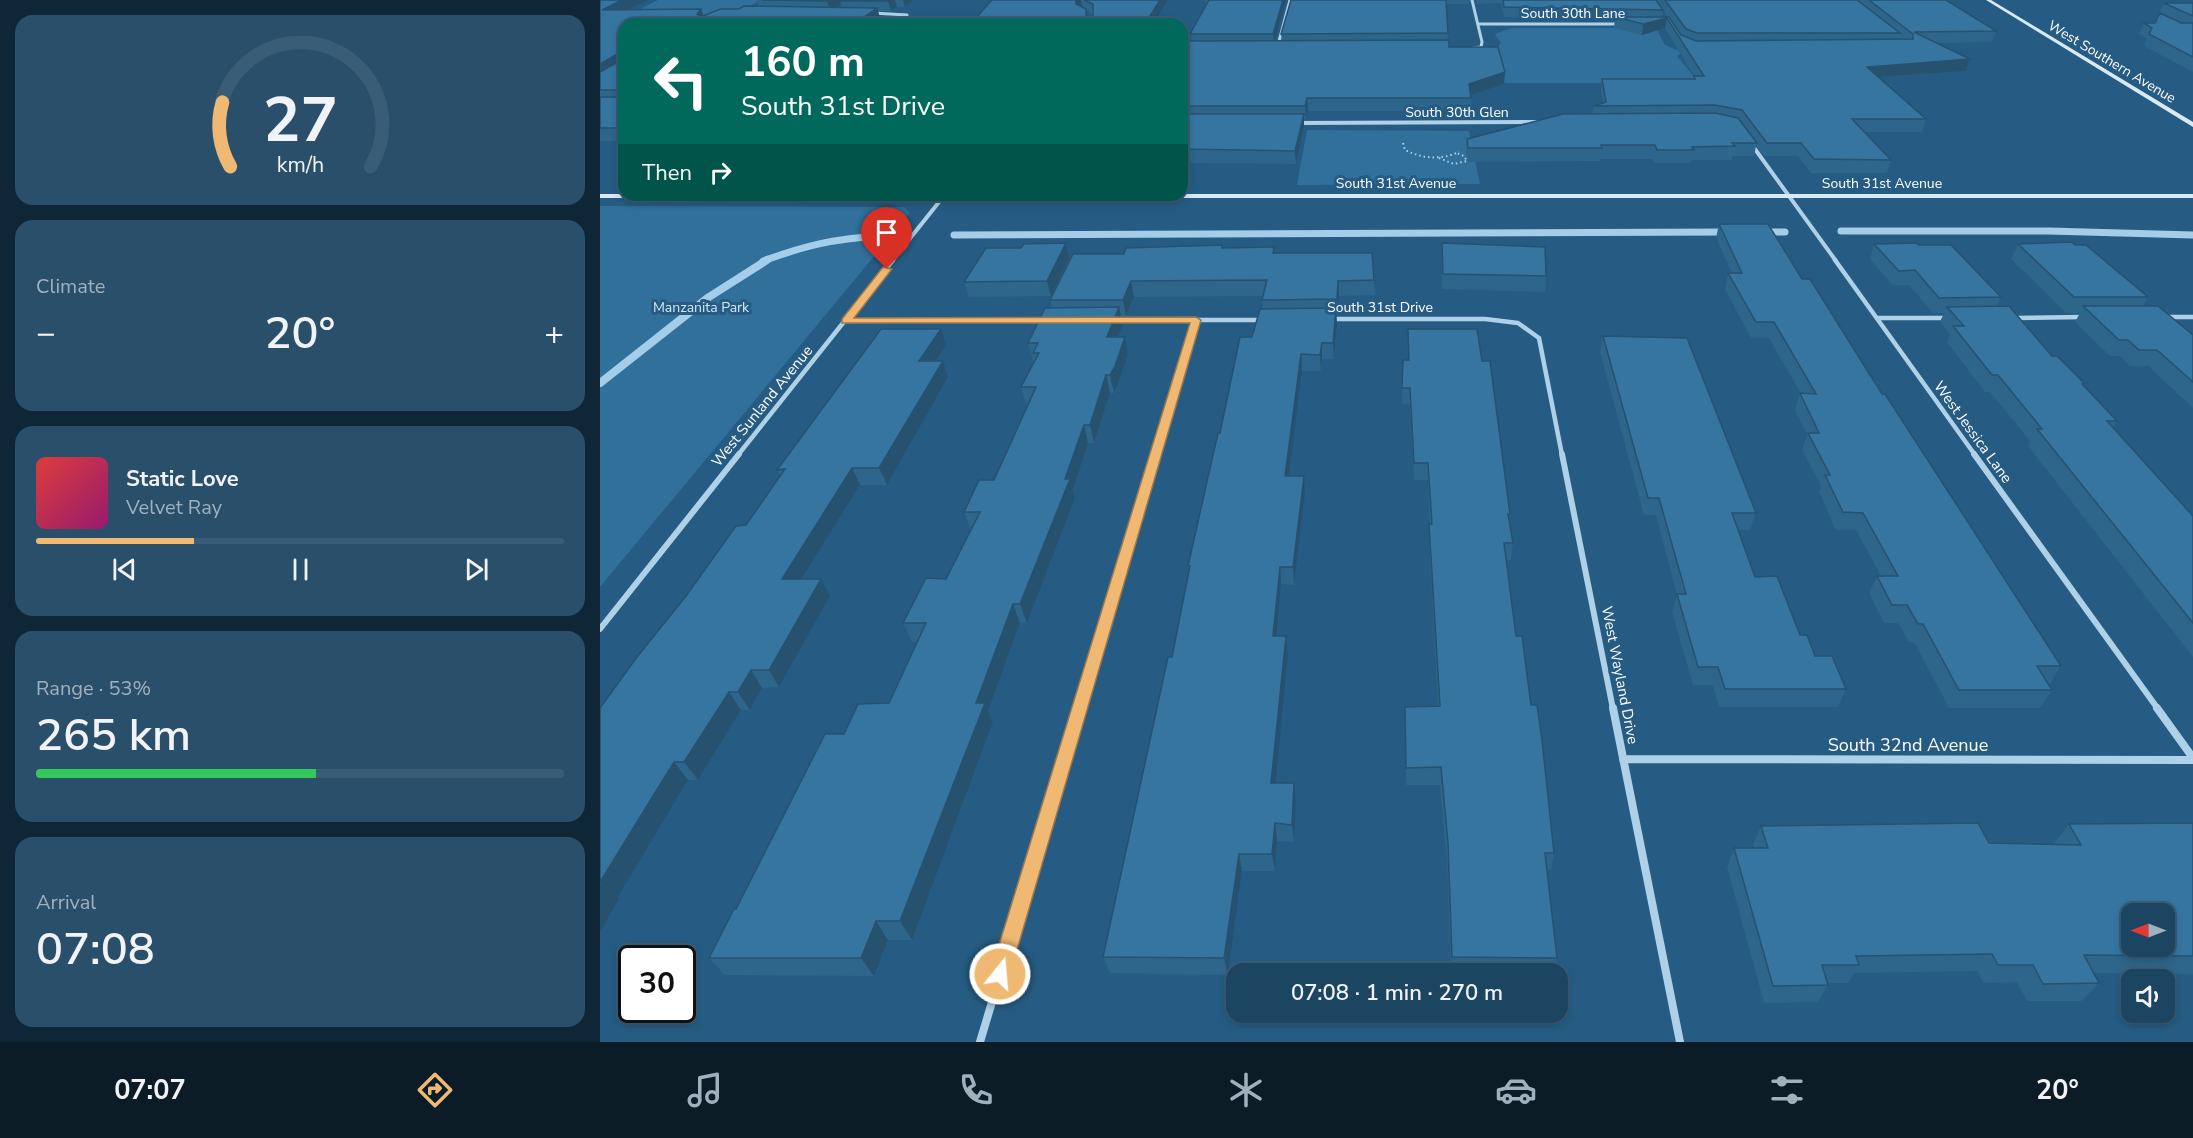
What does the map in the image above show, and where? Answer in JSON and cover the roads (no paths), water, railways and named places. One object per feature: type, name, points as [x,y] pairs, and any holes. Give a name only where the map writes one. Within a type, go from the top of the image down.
[{"type":"street","points":[[1289,49],[1277,49],[1290,0]]},
{"type":"street","points":[[1464,49],[1481,47],[1472,0]]},
{"type":"street","name":"West Southern Avenue","points":[[1988,0],[2193,125]]},
{"type":"street","points":[[865,14],[907,15],[904,18]]},
{"type":"street","name":"South 30th Lane","points":[[1478,24],[1621,24]]},
{"type":"street","name":"South 30th Glen","points":[[1287,123],[1546,122]]},
{"type":"street","name":"West Jessica Lane","points":[[1747,138],[2193,759]]},
{"type":"street","name":"South 31st Avenue","points":[[600,196],[618,196]]},
{"type":"street","name":"South 31st Avenue","points":[[1188,196],[2193,196]]},
{"type":"street","name":"West Sunland Avenue","points":[[600,629],[940,201]]},
{"type":"street","points":[[2004,318],[2085,317]]},
{"type":"street","points":[[2155,317],[2193,318]]},
{"type":"street","points":[[1876,318],[1958,318]]},
{"type":"street","name":"South 31st Drive","points":[[1323,319],[1485,319],[1518,323]]},
{"type":"street","points":[[846,321],[1056,320]]},
{"type":"street","points":[[1114,320],[1277,320]]},
{"type":"street","points":[[980,1042],[1196,320]]},
{"type":"street","name":"West Wayland Drive","points":[[1518,323],[1539,338],[1680,1042]]},
{"type":"street","name":"South 32nd Avenue","points":[[1623,759],[2193,759]]},
{"type":"waterway","points":[[1841,231],[2049,231],[2193,235]]},
{"type":"waterway","points":[[954,235],[1730,232]]},
{"type":"waterway","points":[[1761,232],[1785,232]]},
{"type":"waterway","points":[[763,261],[820,244],[880,236]]},
{"type":"waterway","points":[[600,383],[709,297],[767,260]]},
{"type":"park label","name":"Manzanita Park","points":[[701,307]]}]
